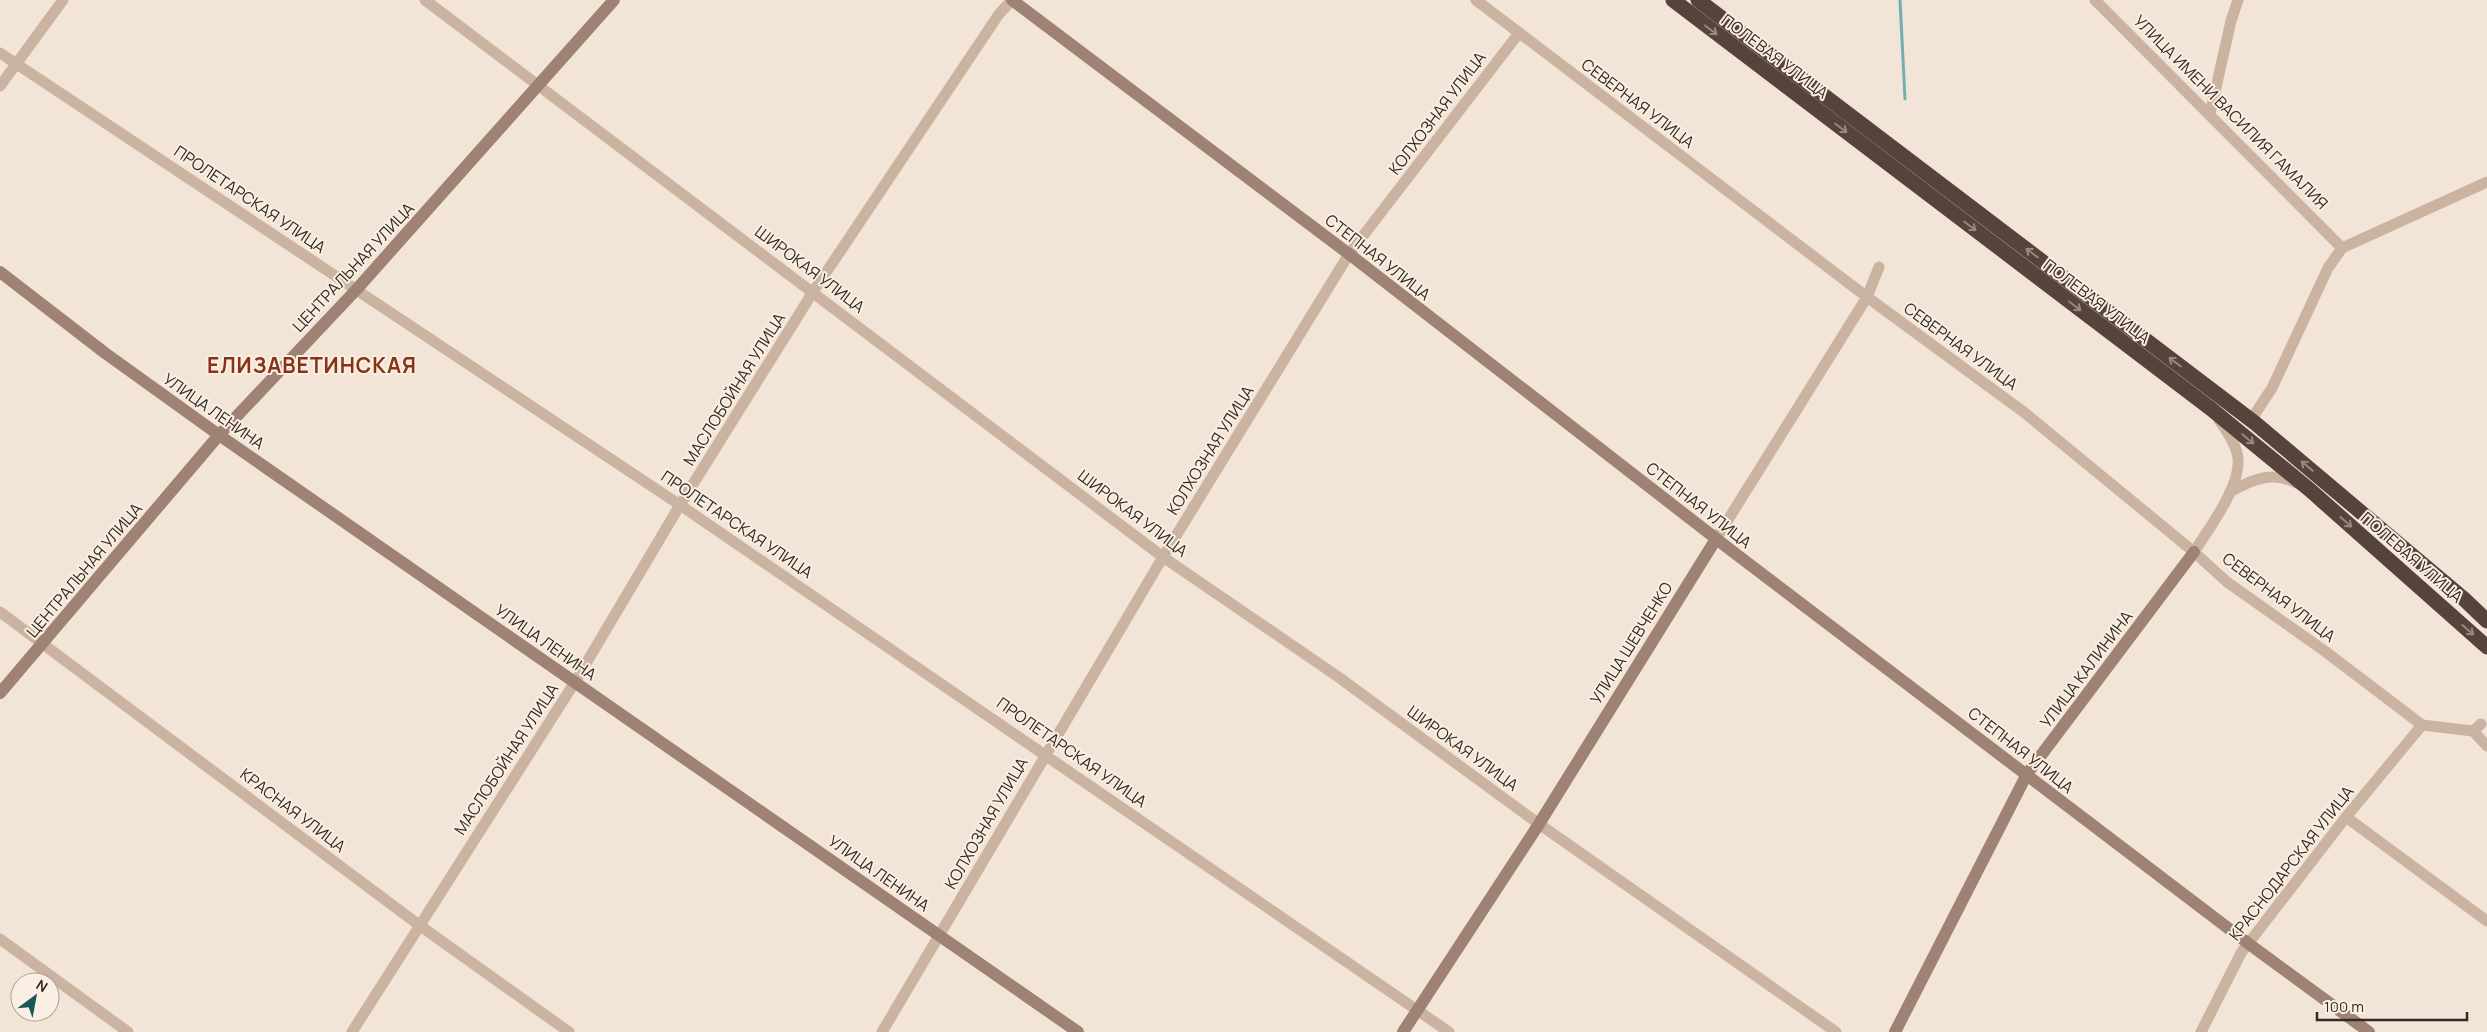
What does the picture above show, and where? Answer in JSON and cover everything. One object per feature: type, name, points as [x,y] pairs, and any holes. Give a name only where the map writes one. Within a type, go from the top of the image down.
[{"type":"highway","name":"ПОЛЕВАЯ УЛИЦА","points":[[1672,0],[2210,408],[2310,490],[2487,647]]},
{"type":"highway","name":"ПОЛЕВАЯ УЛИЦА","points":[[1698,0],[2251,420],[2449,586],[2487,621]]},
{"type":"street","points":[[0,86],[63,0]]},
{"type":"street","name":"ШИРОКАЯ УЛИЦА","points":[[425,0],[1163,557],[1337,676],[1538,824],[1836,1032]]},
{"type":"street","name":"ЦЕНТРАЛЬНАЯ УЛИЦА","points":[[0,694],[219,435],[356,290],[614,0]]},
{"type":"street","name":"СТЕПНАЯ УЛИЦА","points":[[1012,0],[1349,254],[1716,539],[2249,944],[2368,1032]]},
{"type":"street","name":"МАСЛОБОЙНАЯ УЛИЦА","points":[[352,1032],[575,682],[680,505],[813,292],[999,14],[1012,0]]},
{"type":"street","name":"СЕВЕРНАЯ УЛИЦА","points":[[1476,0],[1867,297],[2025,413],[2194,552],[2227,582],[2326,652],[2422,725]]},
{"type":"street","name":"УЛИЦА ИМЕНИ ВАСИЛИЯ ГАМАЛИЯ","points":[[2095,0],[2342,248]]},
{"type":"street","points":[[2210,114],[2238,0]]},
{"type":"street","name":"КОЛХОЗНАЯ УЛИЦА","points":[[882,1032],[1163,557],[1349,254],[1519,33]]},
{"type":"street","name":"ПРОЛЕТАРСКАЯ УЛИЦА","points":[[0,53],[680,505],[1046,754],[1449,1032]]},
{"type":"street","points":[[2251,420],[2272,388],[2328,268],[2342,248],[2487,182]]},
{"type":"street","name":"УЛИЦА ШЕВЧЕНКО","points":[[1403,1032],[1538,824],[1867,297],[1879,267]]},
{"type":"street","name":"УЛИЦА ЛЕНИНА","points":[[0,272],[219,435],[1078,1032]]},
{"type":"street","name":"УЛИЦА КАЛИНИНА","points":[[1896,1032],[2027,774],[2194,552],[2230,492],[2238,472],[2238,457],[2230,437],[2210,408]]},
{"type":"street","points":[[2230,492],[2258,478],[2272,476],[2288,478],[2310,490]]},
{"type":"street","name":"КРАСНАЯ УЛИЦА","points":[[0,612],[419,925],[570,1032]]},
{"type":"street","points":[[2422,725],[2477,728],[2487,746]]},
{"type":"street","name":"КРАСНОДАРСКАЯ УЛИЦА","points":[[2201,1032],[2241,953],[2346,818],[2422,725]]},
{"type":"street","points":[[2346,818],[2487,921]]},
{"type":"street","points":[[0,939],[128,1032]]},
{"type":"waterway","points":[[1900,0],[1905,99]]},
{"type":"district","name":"ЕЛИЗАВЕТИНСКАЯ","points":[[312,365]]}]
